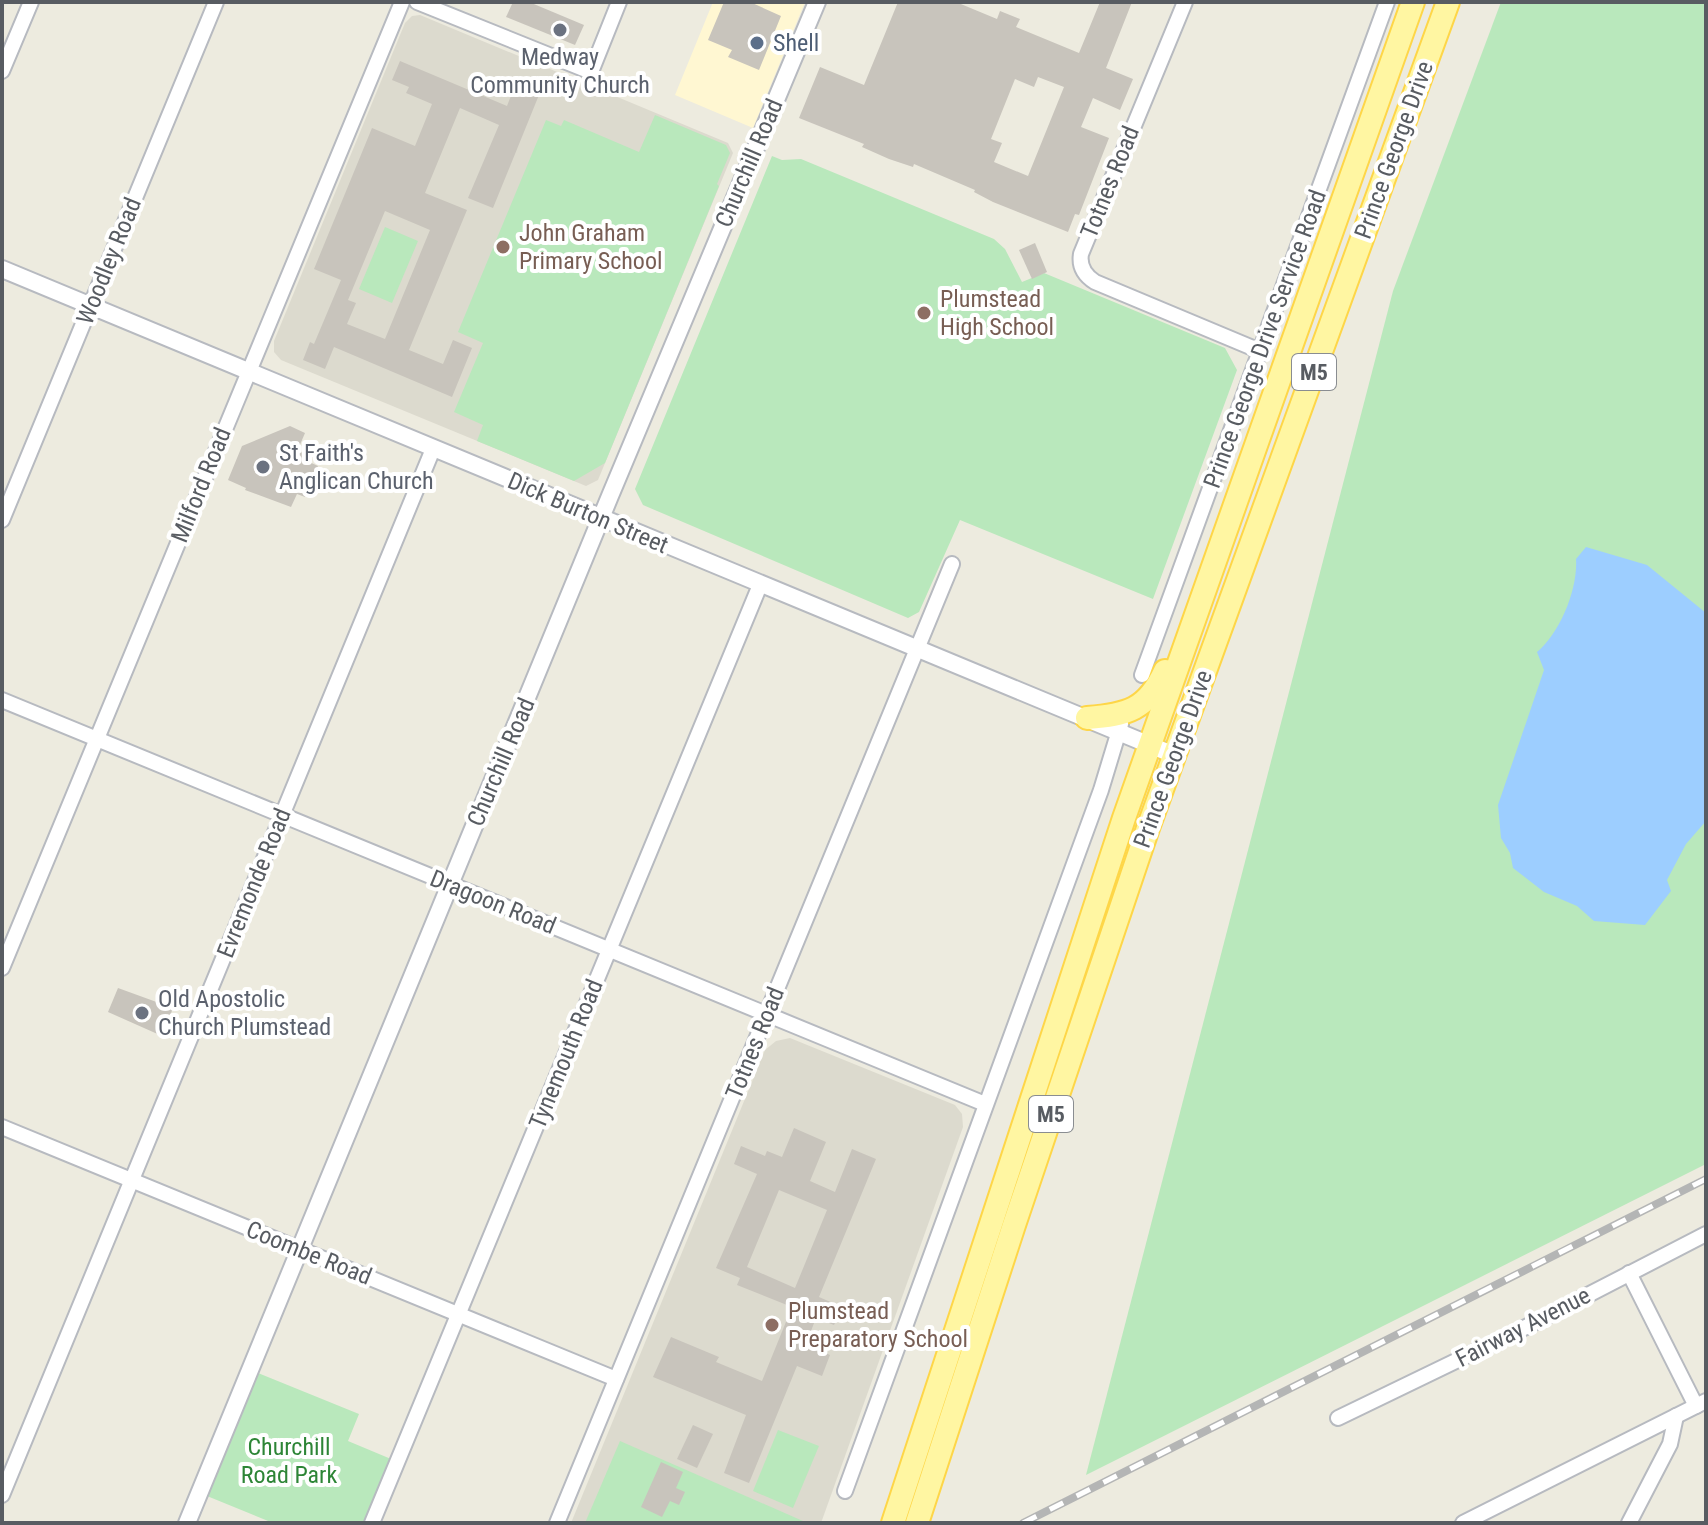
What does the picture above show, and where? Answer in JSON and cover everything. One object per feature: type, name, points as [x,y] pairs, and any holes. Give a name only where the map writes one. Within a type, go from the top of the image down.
[{"type":"main road","name":"Prince George Drive","points":[[896,1513],[1149,746],[1413,2]]},
{"type":"main road","name":"Prince George Drive","points":[[917,1523],[1023,1195],[1174,755],[1448,2]]},
{"type":"main road","points":[[1087,718],[1121,724],[1159,685],[1211,569]]},
{"type":"street","points":[[2,71],[31,2]]},
{"type":"street","name":"Woodley Road","points":[[2,520],[216,2]]},
{"type":"street","name":"Milford Road","points":[[2,968],[402,2]]},
{"type":"street","points":[[417,2],[591,72],[619,2]]},
{"type":"street","name":"Churchill Road","points":[[187,1523],[817,2]]},
{"type":"street","name":"Totnes Road","points":[[1185,2],[1081,254],[1080,265],[1095,282],[1260,351]]},
{"type":"street","name":"Prince George Drive Service Road","points":[[1142,675],[1387,2]]},
{"type":"street","name":"Dick Burton Street","points":[[2,269],[1087,718]]},
{"type":"street","name":"Evremonde Road","points":[[2,1495],[433,449]]},
{"type":"street","name":"Totnes Road","points":[[557,1523],[952,564]]},
{"type":"street","name":"Tynemouth Road","points":[[372,1523],[760,585]]},
{"type":"street","name":"Dragoon Road","points":[[2,700],[985,1104]]},
{"type":"street","points":[[845,1491],[1101,790],[1121,724],[1149,746],[1174,755]]},
{"type":"street","name":"Coombe Road","points":[[2,1127],[616,1379]]},
{"type":"street","name":"Fairway Avenue","points":[[1338,1418],[1524,1328],[1706,1234]]},
{"type":"street","points":[[1463,1523],[1701,1403],[1629,1273]]},
{"type":"street","points":[[1629,1523],[1670,1444],[1676,1416]]},
{"type":"shaded area","points":[[713,2],[805,2],[753,128],[675,95]]},
{"type":"shaded area","name":"John Graham Primary School","points":[[420,15],[728,143],[733,153],[598,480],[586,486],[281,360],[274,352],[274,341],[405,23],[412,16]]},
{"type":"shaded area","name":"Plumstead Preparatory School","points":[[790,1038],[955,1105],[962,1114],[963,1127],[821,1523],[571,1523],[765,1050],[776,1041]]},
{"type":"green space","points":[[1501,2],[1706,2],[1706,1164],[1086,1475],[1393,291]]},
{"type":"green space","points":[[655,115],[726,145],[730,153],[605,463],[574,481],[477,441],[483,425],[454,412],[483,343],[458,332],[546,120],[561,126],[564,120],[639,152]]},
{"type":"green space","name":"Plumstead High School","points":[[772,156],[782,160],[801,159],[994,239],[1005,249],[1022,282],[1044,273],[1225,348],[1237,370],[1153,599],[960,520],[919,612],[908,618],[643,505],[635,489]]},
{"type":"green space","points":[[385,227],[418,241],[392,303],[359,289]]},
{"type":"green space","name":"Churchill Road Park","points":[[258,1373],[359,1414],[348,1441],[391,1459],[365,1523],[273,1523],[207,1496]]},
{"type":"green space","points":[[778,1430],[819,1446],[793,1508],[753,1491]]},
{"type":"green space","points":[[620,1441],[803,1521],[585,1523]]},
{"type":"water","points":[[1586,547],[1647,565],[1706,613],[1706,821],[1686,844],[1667,880],[1671,891],[1645,925],[1594,921],[1577,906],[1544,892],[1513,868],[1510,853],[1501,838],[1498,805],[1544,670],[1537,652],[1553,634],[1566,610],[1574,584],[1576,559]]},
{"type":"building","name":"Medway Community Church","points":[[513,2],[529,2],[584,25],[575,45],[506,17]]},
{"type":"building","points":[[724,2],[750,2],[781,16],[759,70],[728,57],[732,50],[708,40]]},
{"type":"building","points":[[898,2],[956,2],[997,19],[1000,11],[1020,19],[1016,27],[1079,53],[1100,2],[1132,2],[1106,68],[1133,79],[1120,110],[1093,98],[1081,127],[1109,138],[1079,215],[1075,214],[1068,232],[993,202],[975,190],[914,164],[913,167],[889,159],[862,147],[864,144],[799,118],[820,67],[864,85]],"holes":[[[1038,77],[1064,87],[1028,176],[994,162],[1002,143],[991,139],[1015,79],[1034,87]]]},
{"type":"building","points":[[400,61],[507,106],[512,93],[519,96],[524,83],[541,90],[493,208],[468,198],[499,125],[460,108],[425,193],[467,210],[409,350],[443,364],[453,340],[472,348],[452,397],[334,347],[325,369],[303,360],[310,342],[314,344],[341,280],[314,269],[372,128],[415,146],[432,104],[406,93],[409,87],[392,80]],"holes":[[[385,211],[430,230],[385,339],[347,324],[356,303],[348,300]]]},
{"type":"building","points":[[1035,243],[1047,272],[1032,279],[1019,250]]},
{"type":"building","name":"St Faith's Anglican Church","points":[[290,426],[305,433],[299,447],[305,460],[318,466],[305,497],[297,494],[291,507],[245,490],[228,480],[242,446]]},
{"type":"building","name":"Old Apostolic Church Plumstead","points":[[118,988],[173,1008],[170,1016],[177,1018],[171,1031],[165,1028],[162,1036],[108,1012]]},
{"type":"building","points":[[794,1128],[826,1142],[810,1181],[835,1192],[852,1149],[876,1159],[819,1297],[842,1307],[834,1325],[816,1318],[806,1344],[830,1355],[822,1376],[797,1366],[749,1483],[724,1473],[746,1415],[653,1377],[671,1337],[719,1357],[716,1362],[762,1381],[792,1307],[737,1285],[740,1278],[716,1268],[757,1174],[734,1164],[741,1146],[765,1156],[767,1151],[782,1157]],"holes":[[[779,1190],[827,1210],[795,1288],[747,1267]]]},
{"type":"building","points":[[693,1425],[713,1434],[697,1468],[677,1459]]},
{"type":"building","points":[[661,1462],[683,1472],[676,1488],[685,1492],[679,1505],[670,1501],[662,1517],[641,1507]]},
{"type":"railway","points":[[1023,1523],[1706,1179]]},
{"type":"place","name":"Medway Community Church","points":[[560,30]]},
{"type":"place","name":"Shell","points":[[757,43]]},
{"type":"place","name":"John Graham Primary School","points":[[503,247]]},
{"type":"place","name":"Plumstead High School","points":[[924,313]]},
{"type":"place","name":"St Faith's Anglican Church","points":[[263,467]]},
{"type":"place","name":"Old Apostolic Church Plumstead","points":[[142,1013]]},
{"type":"place","name":"Plumstead Preparatory School","points":[[772,1325]]}]
